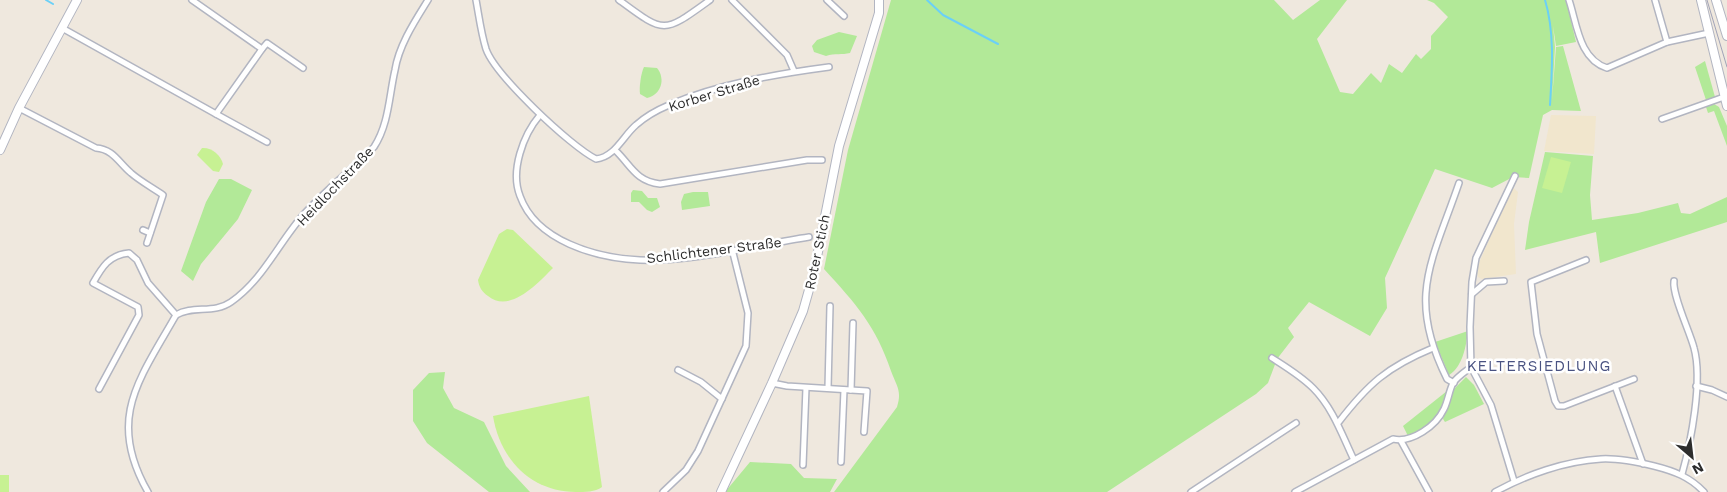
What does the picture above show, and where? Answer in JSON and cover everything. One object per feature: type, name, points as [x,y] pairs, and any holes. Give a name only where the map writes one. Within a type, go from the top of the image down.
[{"type":"street","points":[[0,150],[19,108],[77,0]]},
{"type":"street","points":[[192,0],[262,49]]},
{"type":"street","name":"Heidlochstraße","points":[[176,316],[185,310],[219,308],[235,299],[263,269],[303,215],[374,148],[381,137],[398,58],[428,0]]},
{"type":"street","points":[[476,0],[486,50],[495,65],[540,115],[596,159],[615,150],[638,176],[648,182],[660,184],[807,160],[822,160]]},
{"type":"street","points":[[619,0],[652,24],[662,27],[673,25],[710,0]]},
{"type":"street","points":[[732,0],[787,55],[794,71]]},
{"type":"street","points":[[827,0],[844,16]]},
{"type":"street","name":"Roter Stich","points":[[721,492],[803,311],[812,282],[839,146],[879,13],[879,0]]},
{"type":"street","points":[[1569,0],[1575,28],[1585,50],[1603,67],[1614,66],[1667,42],[1709,33]]},
{"type":"street","points":[[1655,0],[1667,42]]},
{"type":"street","points":[[1701,0],[1724,81],[1724,97],[1727,106]]},
{"type":"street","points":[[1716,0],[1727,36]]},
{"type":"street","points":[[62,28],[267,142]]},
{"type":"street","points":[[216,114],[267,43],[303,68]]},
{"type":"street","name":"Korber Straße","points":[[615,150],[636,125],[669,105],[740,83],[794,71],[829,67]]},
{"type":"street","points":[[1662,119],[1724,97]]},
{"type":"street","points":[[19,108],[96,148],[104,149],[116,156],[130,172],[163,195],[147,242]]},
{"type":"street","name":"Schlichtener Straße","points":[[540,115],[532,124],[519,159],[516,187],[526,212],[551,236],[598,252],[640,260],[732,250],[809,237]]},
{"type":"street","points":[[1514,481],[1494,414],[1471,367],[1472,295],[1476,258],[1515,176]]},
{"type":"street","points":[[1454,383],[1447,379],[1433,348],[1427,326],[1426,278],[1433,251],[1458,183]]},
{"type":"street","points":[[143,230],[150,233]]},
{"type":"street","points":[[663,492],[676,481],[694,459],[744,352],[748,332],[747,308],[732,250]]},
{"type":"street","points":[[99,389],[140,315],[138,307],[93,284],[103,265],[118,255],[129,253],[135,256],[148,283],[176,316],[130,404],[128,431],[130,449],[135,468],[148,492]]},
{"type":"street","points":[[1586,260],[1531,282],[1537,334],[1558,406],[1564,406],[1634,379]]},
{"type":"street","points":[[1472,295],[1486,282],[1504,281]]},
{"type":"street","points":[[1674,281],[1695,348],[1698,374],[1689,450],[1682,474]]},
{"type":"street","points":[[828,388],[830,306]]},
{"type":"street","points":[[851,390],[853,323]]},
{"type":"street","points":[[1338,423],[1382,374],[1392,367],[1433,348]]},
{"type":"street","points":[[1272,358],[1312,387],[1338,423],[1354,460]]},
{"type":"street","points":[[1295,492],[1302,490],[1393,439],[1401,441],[1424,431],[1437,420],[1448,402],[1454,383],[1471,367]]},
{"type":"street","points":[[678,370],[701,382],[722,399]]},
{"type":"street","points":[[772,383],[806,388],[867,391],[864,432]]},
{"type":"street","points":[[1615,386],[1643,464]]},
{"type":"street","points":[[1696,386],[1712,390],[1727,397]]},
{"type":"street","points":[[802,465],[806,388]]},
{"type":"street","points":[[841,462],[844,390]]},
{"type":"street","points":[[1190,492],[1296,423]]},
{"type":"street","points":[[1401,441],[1429,492]]},
{"type":"street","points":[[1495,492],[1514,481],[1572,463],[1602,459],[1643,464],[1682,474],[1704,492]]},
{"type":"shaded area","points":[[1551,115],[1596,116],[1594,154],[1544,151]]},
{"type":"shaded area","points":[[1512,187],[1518,192],[1514,224],[1516,274],[1482,279],[1478,277],[1476,270]]},
{"type":"green space","points":[[891,0],[1274,0],[1293,20],[1320,0],[1347,0],[1317,39],[1340,92],[1353,94],[1371,73],[1381,83],[1389,64],[1402,73],[1416,54],[1421,59],[1431,49],[1431,36],[1448,17],[1434,3],[1427,0],[1566,0],[1576,42],[1556,46],[1553,26],[1555,47],[1552,100],[1556,47],[1563,46],[1581,111],[1552,110],[1543,115],[1529,178],[1513,177],[1492,188],[1435,169],[1385,278],[1387,308],[1370,336],[1309,302],[1288,328],[1294,337],[1277,359],[1268,383],[1256,394],[1107,492],[834,492],[897,407],[899,397],[898,389],[885,355],[872,328],[846,293],[824,269],[848,150]]},
{"type":"green space","points":[[839,32],[857,36],[850,53],[826,56],[814,52],[812,46],[817,40]]},
{"type":"green space","points":[[1705,61],[1715,97],[1706,100],[1695,67]]},
{"type":"green space","points":[[644,67],[657,68],[661,77],[659,90],[656,94],[647,98],[640,94],[640,80]]},
{"type":"green space","points":[[1714,104],[1719,107],[1727,126],[1727,146],[1714,111],[1708,113],[1706,107]]},
{"type":"green space","points":[[202,148],[212,150],[218,155],[223,164],[219,172],[213,171],[197,155]]},
{"type":"green space","points":[[1545,152],[1593,156],[1590,195],[1592,220],[1638,213],[1678,203],[1681,213],[1690,214],[1727,197],[1727,222],[1600,263],[1596,232],[1525,250],[1529,222]]},
{"type":"green space","points":[[1551,157],[1571,162],[1562,193],[1542,188]]},
{"type":"green space","points":[[219,179],[231,179],[252,190],[238,219],[201,264],[193,281],[181,271],[206,202]]},
{"type":"green space","points":[[633,190],[642,191],[648,198],[657,198],[660,207],[652,212],[639,202],[631,202]]},
{"type":"green space","points":[[708,192],[710,206],[682,210],[681,202],[684,194]]},
{"type":"green space","points":[[507,229],[513,230],[553,268],[523,294],[514,299],[496,301],[481,289],[478,280],[499,234]]},
{"type":"green space","points":[[1468,331],[1461,361],[1449,375],[1435,342]]},
{"type":"green space","points":[[445,372],[443,388],[454,408],[484,422],[506,466],[530,492],[489,492],[427,443],[413,421],[413,390],[429,373]]},
{"type":"green space","points":[[1466,377],[1474,385],[1484,404],[1445,422],[1443,419],[1453,390]]},
{"type":"green space","points":[[1447,391],[1443,406],[1435,419],[1423,429],[1408,436],[1403,426]]},
{"type":"green space","points":[[589,396],[602,487],[586,492],[560,491],[532,480],[521,471],[503,446],[493,416]]},
{"type":"green space","points":[[750,462],[791,464],[804,478],[837,479],[830,492],[725,492]]},
{"type":"green space","points":[[0,475],[9,475],[9,492],[0,492]]},
{"type":"waterway","points":[[46,0],[53,4]]},
{"type":"waterway","points":[[927,0],[943,15],[998,44]]},
{"type":"waterway","points":[[1545,0],[1552,39],[1550,105]]},
{"type":"tram line","points":[[1707,0],[1727,67]]},
{"type":"district","name":"KELTERSIEDLUNG","points":[[1539,366]]}]
